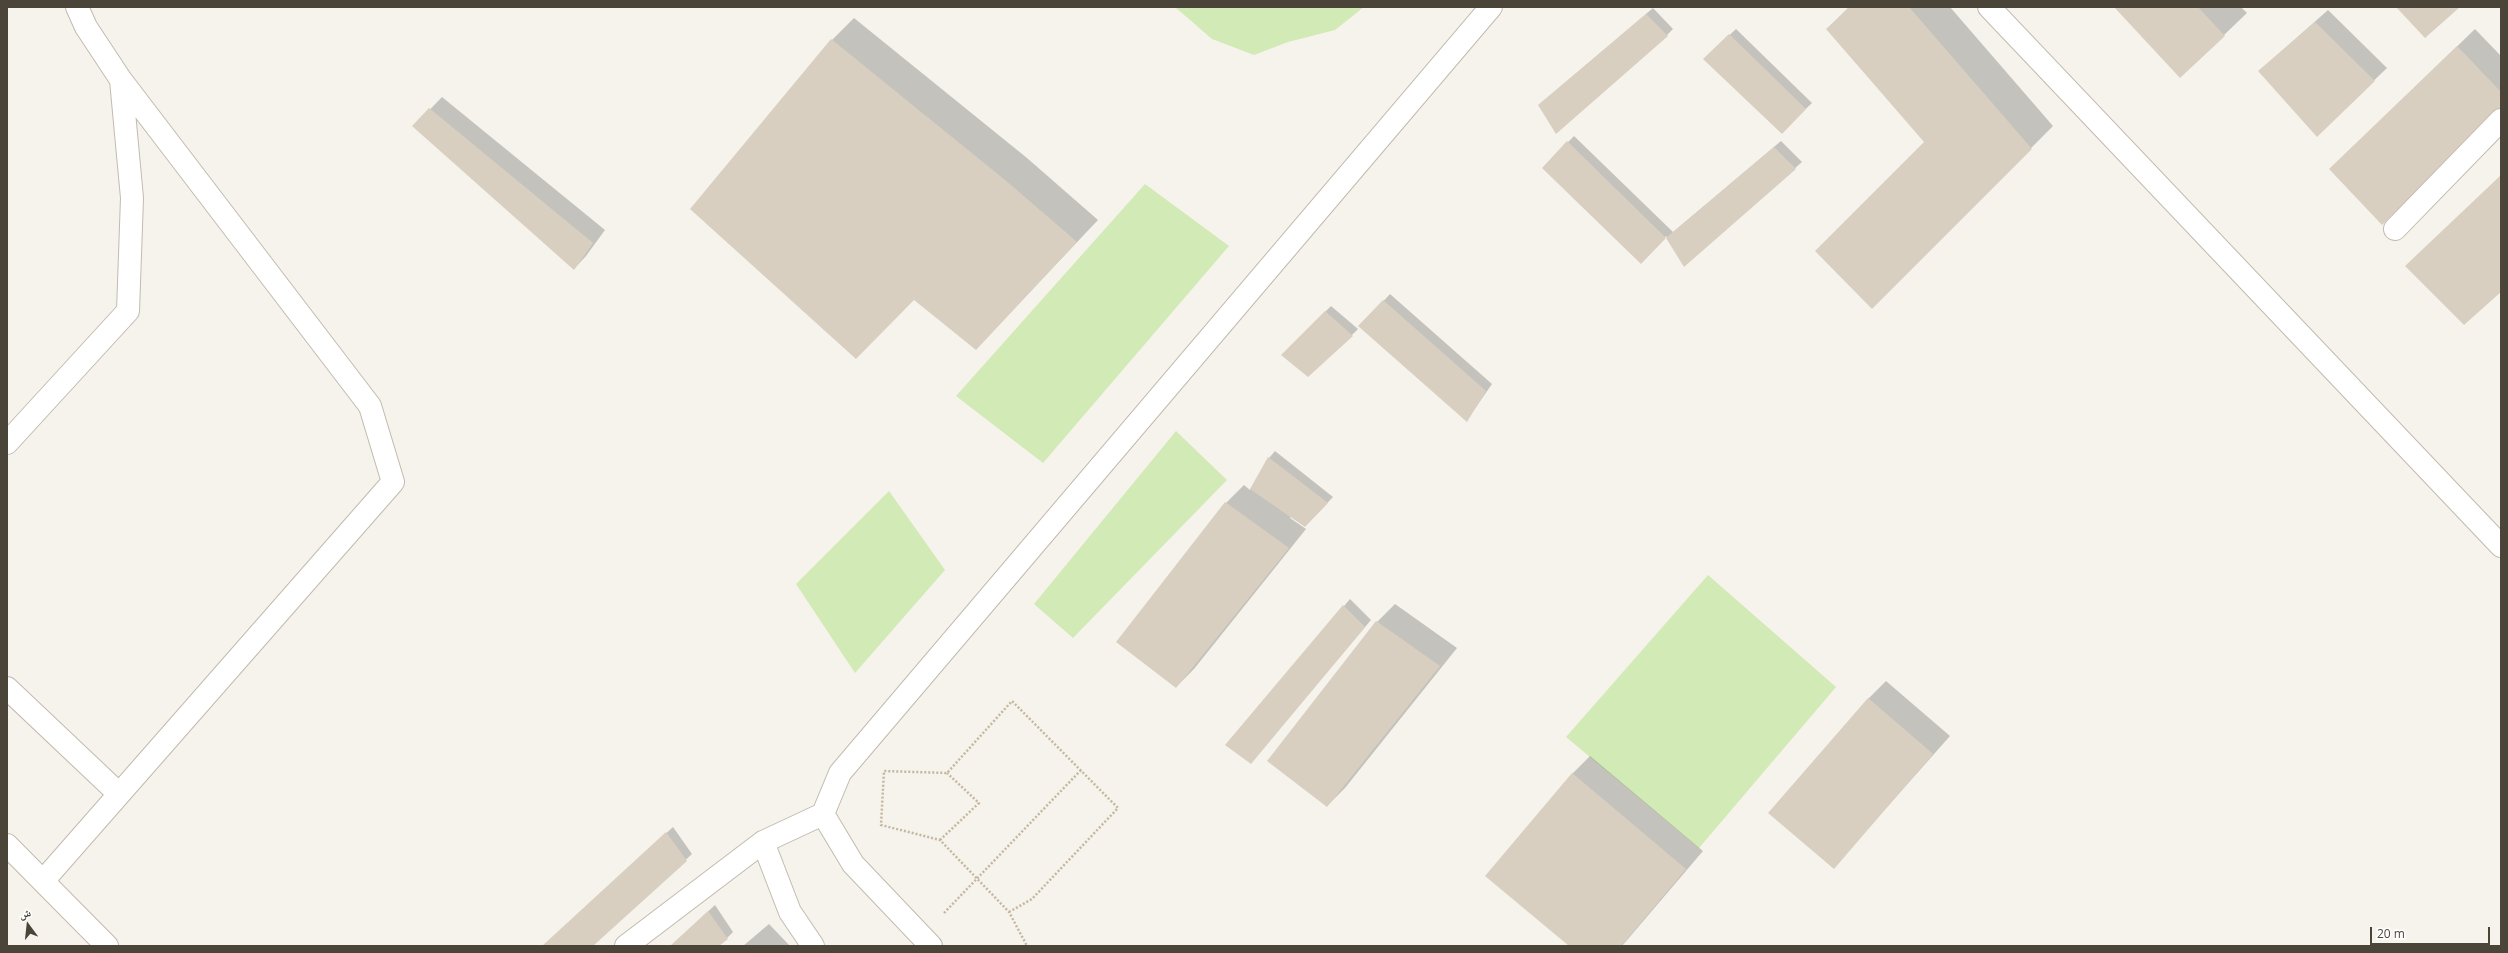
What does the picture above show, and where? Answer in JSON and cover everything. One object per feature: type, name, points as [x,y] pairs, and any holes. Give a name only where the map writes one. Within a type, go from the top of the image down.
[{"type":"lane","points":[[42,881],[393,482],[370,406],[121,80],[86,27],[77,7]]},
{"type":"lane","points":[[626,946],[763,842],[823,814],[840,773],[1491,7]]},
{"type":"lane","points":[[1989,7],[2501,546]]},
{"type":"lane","points":[[7,443],[128,311],[132,198],[121,80]]},
{"type":"lane","points":[[2394,229],[2501,120]]},
{"type":"lane","points":[[7,688],[119,794]]},
{"type":"lane","points":[[823,814],[853,864],[926,942]]},
{"type":"lane","points":[[763,842],[790,912],[813,946]]},
{"type":"lane","points":[[7,845],[107,946]]},
{"type":"path","points":[[947,773],[1012,701],[1082,769],[1118,808],[1032,899],[1009,912]]},
{"type":"path","points":[[926,942],[976,879],[1082,769]]},
{"type":"path","points":[[940,840],[979,803],[947,773],[884,771],[881,825],[940,840],[1009,912],[1027,946]]},
{"type":"green space","points":[[1175,7],[1364,7],[1335,30],[1288,42],[1254,55],[1212,39]]},
{"type":"green space","points":[[1145,184],[1229,246],[1043,463],[956,396]]},
{"type":"green space","points":[[1176,431],[1227,480],[1073,638],[1034,604]]},
{"type":"green space","points":[[889,491],[945,570],[855,673],[796,584]]},
{"type":"green space","points":[[1708,575],[1836,687],[1699,848],[1566,737]]},
{"type":"building","points":[[1850,7],[1909,7],[2032,149],[1872,309],[1815,251],[1924,142],[1826,29]]},
{"type":"building","points":[[2114,7],[2198,7],[2225,36],[2180,78]]},
{"type":"building","points":[[2396,7],[2460,7],[2425,38]]},
{"type":"building","points":[[1646,14],[1668,36],[1556,134],[1538,105]]},
{"type":"building","points":[[2315,22],[2375,81],[2317,137],[2258,71]]},
{"type":"building","points":[[1729,34],[1806,109],[1782,134],[1703,59]]},
{"type":"building","points":[[831,39],[1005,180],[1077,242],[976,350],[914,300],[856,359],[690,209]]},
{"type":"building","points":[[2457,46],[2501,92],[2501,111],[2382,225],[2329,169]]},
{"type":"building","points":[[429,108],[593,243],[574,270],[412,126]]},
{"type":"building","points":[[1567,141],[1666,238],[1641,264],[1542,168]]},
{"type":"building","points":[[1774,147],[1796,169],[1684,267],[1666,238]]},
{"type":"building","points":[[2501,175],[2501,292],[2464,325],[2405,266]]},
{"type":"building","points":[[1383,300],[1486,391],[1467,422],[1358,326]]},
{"type":"building","points":[[1325,311],[1353,336],[1308,377],[1281,355]]},
{"type":"building","points":[[1268,457],[1328,503],[1305,527],[1250,489]]},
{"type":"building","points":[[1225,502],[1289,548],[1176,688],[1116,642]]},
{"type":"building","points":[[1343,605],[1365,627],[1251,764],[1225,745]]},
{"type":"building","points":[[1376,621],[1440,666],[1327,807],[1267,761]]},
{"type":"building","points":[[1868,698],[1933,754],[1834,869],[1768,813]]},
{"type":"building","points":[[1572,773],[1686,869],[1621,946],[1569,946],[1485,876]]},
{"type":"building","points":[[666,832],[687,861],[593,946],[542,946]]},
{"type":"building","points":[[708,911],[728,939],[719,946],[670,946]]}]
